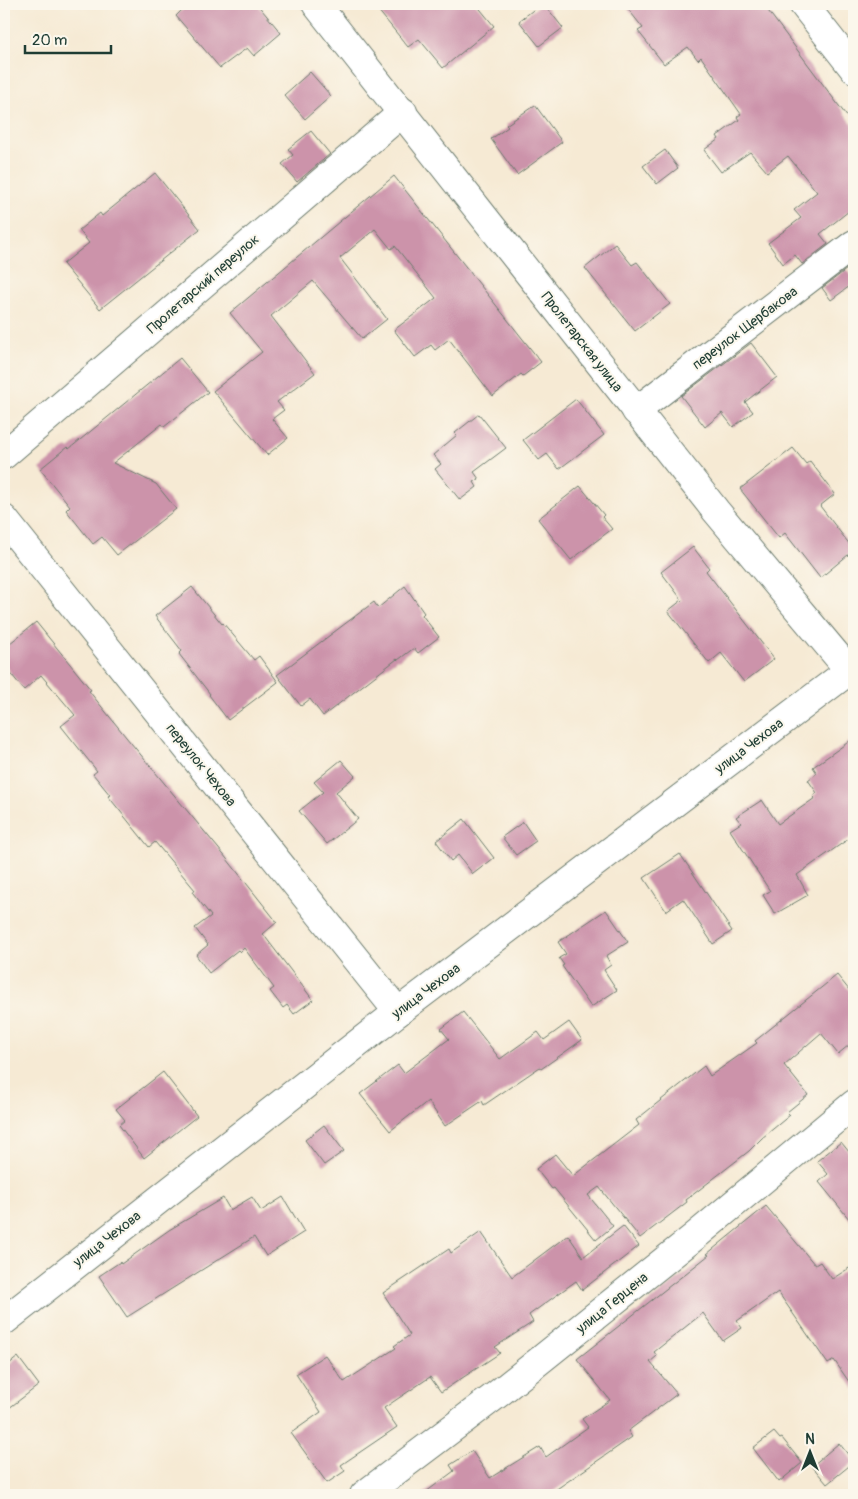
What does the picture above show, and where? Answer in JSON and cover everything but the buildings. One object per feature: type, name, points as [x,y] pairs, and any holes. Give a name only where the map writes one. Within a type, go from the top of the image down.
[{"type":"street","name":"Пролетарская улица","points":[[316,4],[403,112],[716,512],[853,671]]},
{"type":"street","points":[[803,4],[854,69]]},
{"type":"street","name":"Пролетарский переулок","points":[[4,455],[403,112]]},
{"type":"street","name":"переулок Щербакова","points":[[636,411],[854,244]]},
{"type":"street","name":"переулок Чехова","points":[[4,519],[398,1012]]},
{"type":"street","name":"улица Чехова","points":[[6,1313],[398,1012],[853,671]]},
{"type":"street","name":"улица Герцена","points":[[364,1495],[499,1393],[694,1237],[854,1104]]}]
